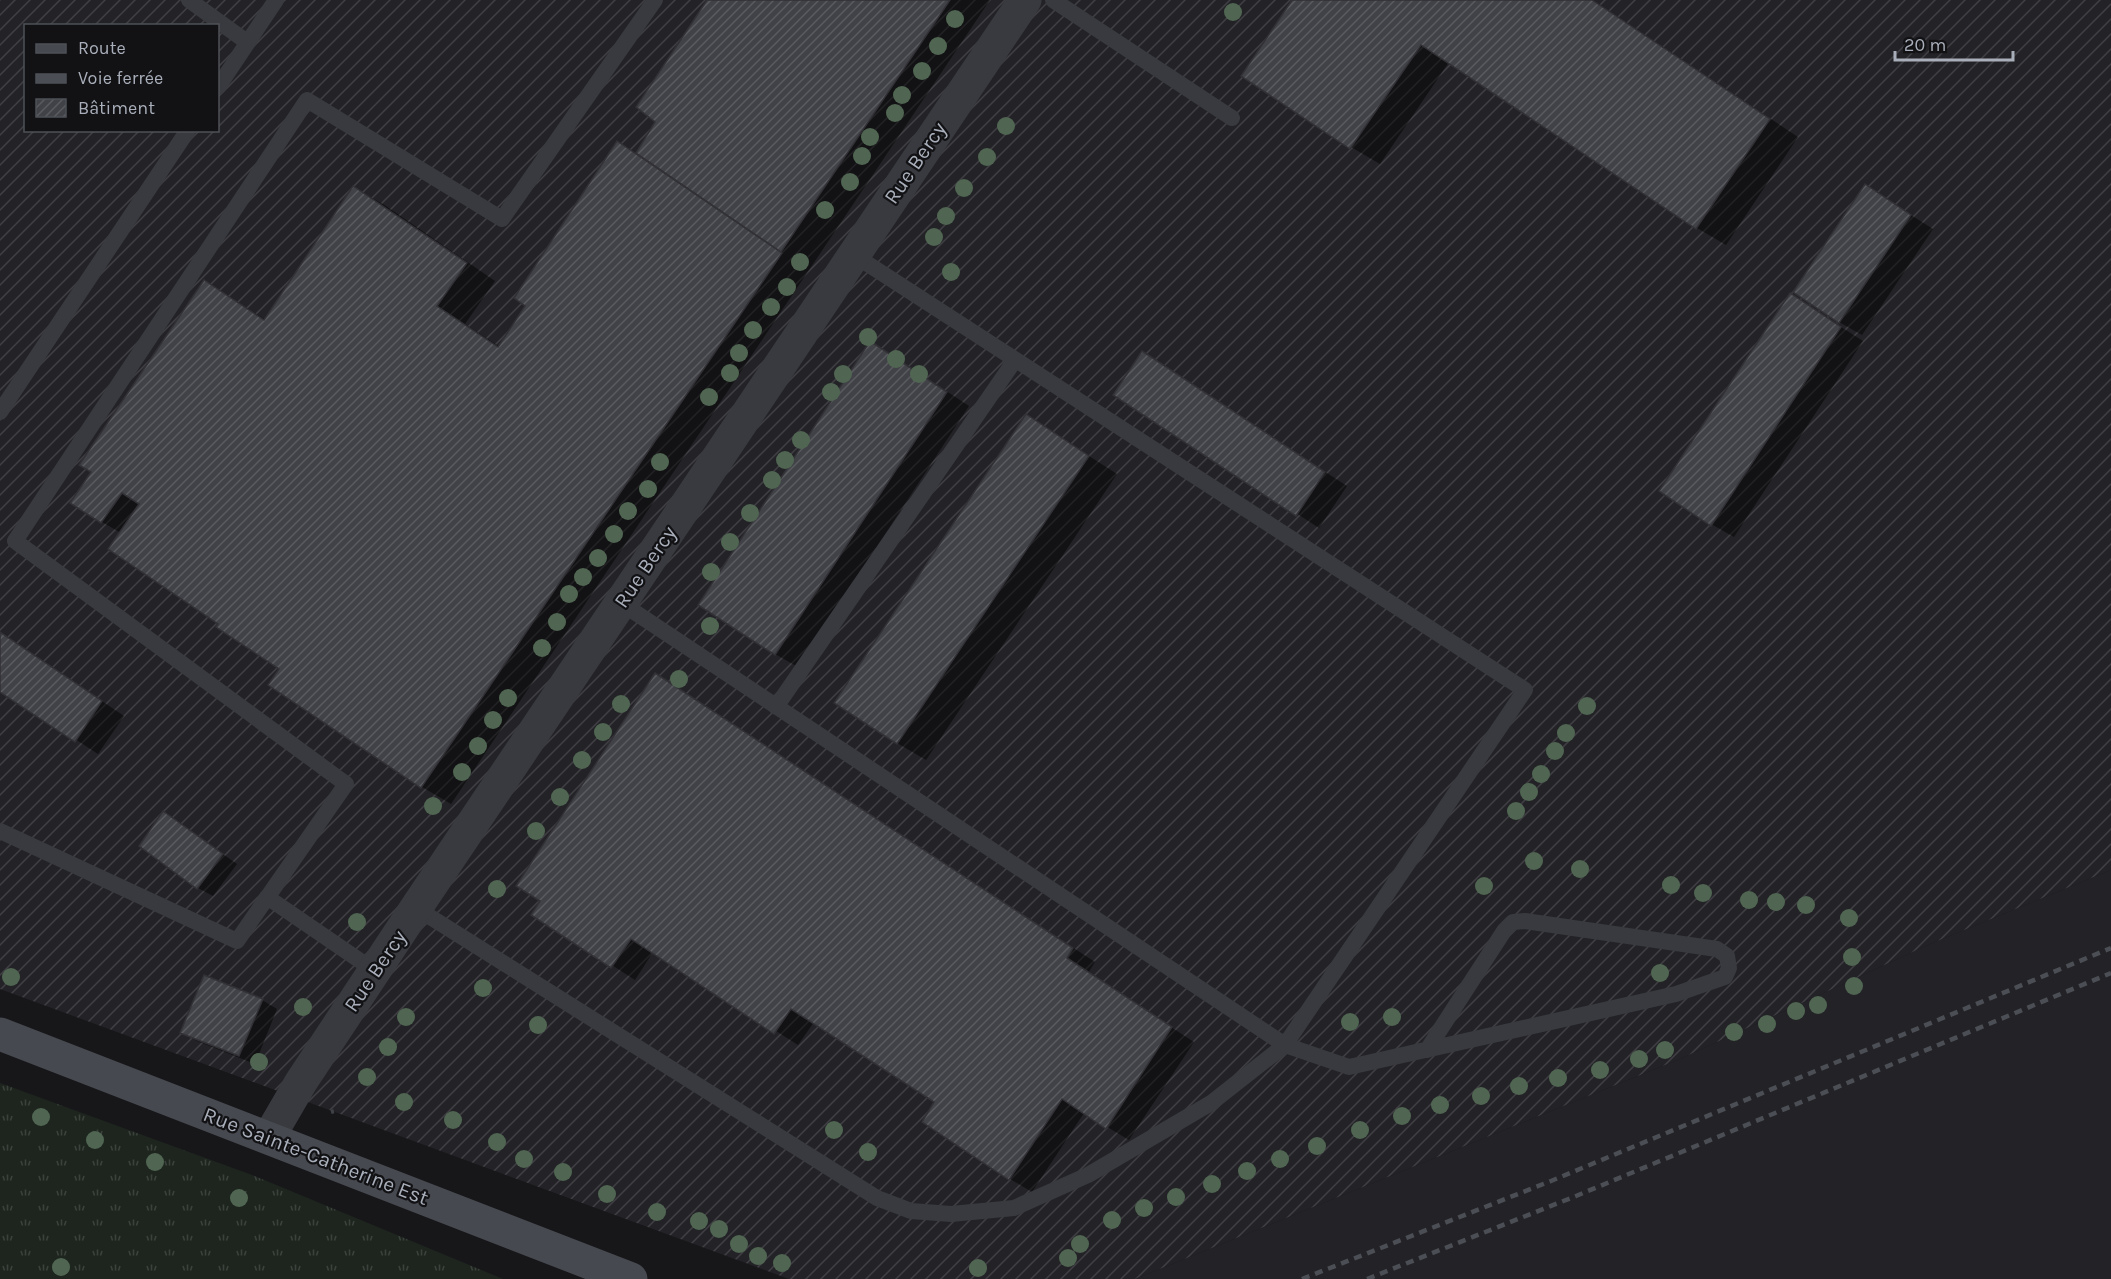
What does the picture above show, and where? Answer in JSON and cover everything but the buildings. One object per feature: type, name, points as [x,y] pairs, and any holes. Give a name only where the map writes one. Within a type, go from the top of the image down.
[{"type":"street","name":"Rue Bercy","points":[[269,1137],[301,1082],[416,908],[1025,0]]},
{"type":"street","name":"Rue Sainte-Catherine Est","points":[[0,1034],[631,1279]]},
{"type":"lane","points":[[189,0],[247,42]]},
{"type":"lane","points":[[219,85],[276,0]]},
{"type":"lane","points":[[0,831],[237,940],[346,784],[15,541],[307,99],[502,219],[655,0]]},
{"type":"lane","points":[[1053,0],[1232,118]]},
{"type":"lane","points":[[0,412],[188,132]]},
{"type":"lane","points":[[416,908],[876,1198],[911,1211],[951,1214],[1014,1208],[1088,1175],[1211,1103],[1285,1045],[1524,690],[854,255]]},
{"type":"lane","points":[[776,707],[1015,360]]},
{"type":"lane","points":[[621,603],[1285,1045],[1349,1067],[1427,1050],[1676,994],[1725,977],[1729,968],[1726,956],[1717,949],[1525,921],[1513,922],[1504,931],[1427,1050]]},
{"type":"lane","points":[[267,897],[375,970]]},
{"type":"shaded area","points":[[0,0],[2111,0],[2111,870],[1930,944],[1680,1059],[1135,1279],[789,1279],[0,989]]},
{"type":"shaded area","points":[[2111,870],[2111,1279],[1135,1279],[1680,1059],[1930,944]]},
{"type":"green space","points":[[0,1083],[252,1175],[503,1279],[0,1279]]},
{"type":"railway","points":[[1302,1279],[1551,1181],[2111,948]]},
{"type":"railway","points":[[1367,1279],[1576,1196],[2111,973]]}]
